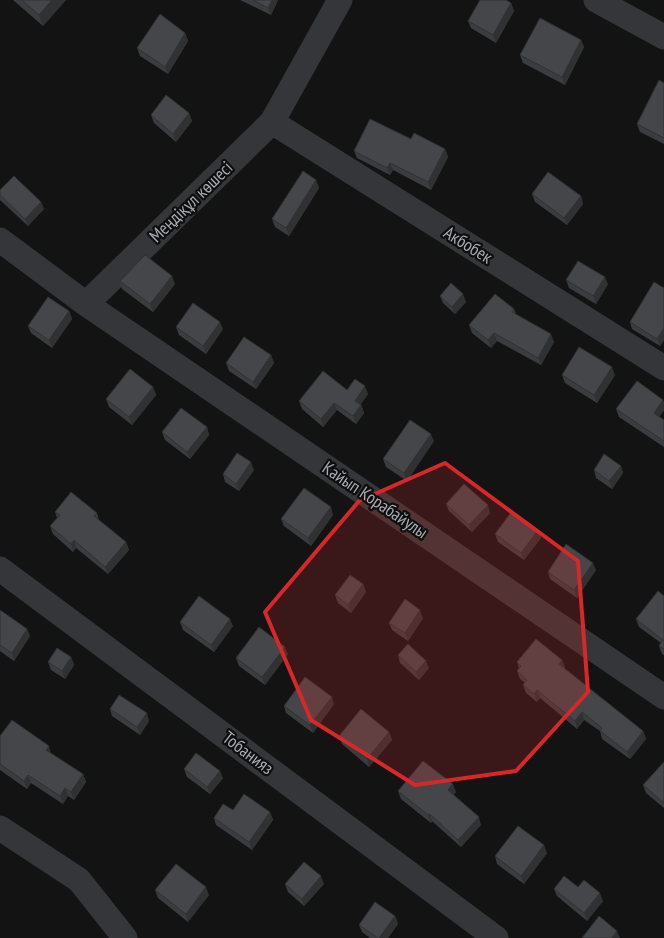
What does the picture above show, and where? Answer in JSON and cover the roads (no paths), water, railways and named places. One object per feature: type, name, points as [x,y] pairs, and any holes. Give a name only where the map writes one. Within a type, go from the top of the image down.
[{"type":"street","name":"Меңдіқұл көшесі","points":[[86,304],[272,122],[340,0]]},
{"type":"street","points":[[596,0],[664,37]]},
{"type":"street","name":"Акбобек","points":[[272,122],[664,368]]},
{"type":"street","points":[[0,240],[86,304]]},
{"type":"street","name":"Кайып Корабайулы","points":[[86,304],[664,697]]},
{"type":"street","name":"Тобанияз","points":[[0,569],[496,938]]},
{"type":"street","points":[[0,828],[79,880],[114,933]]}]
